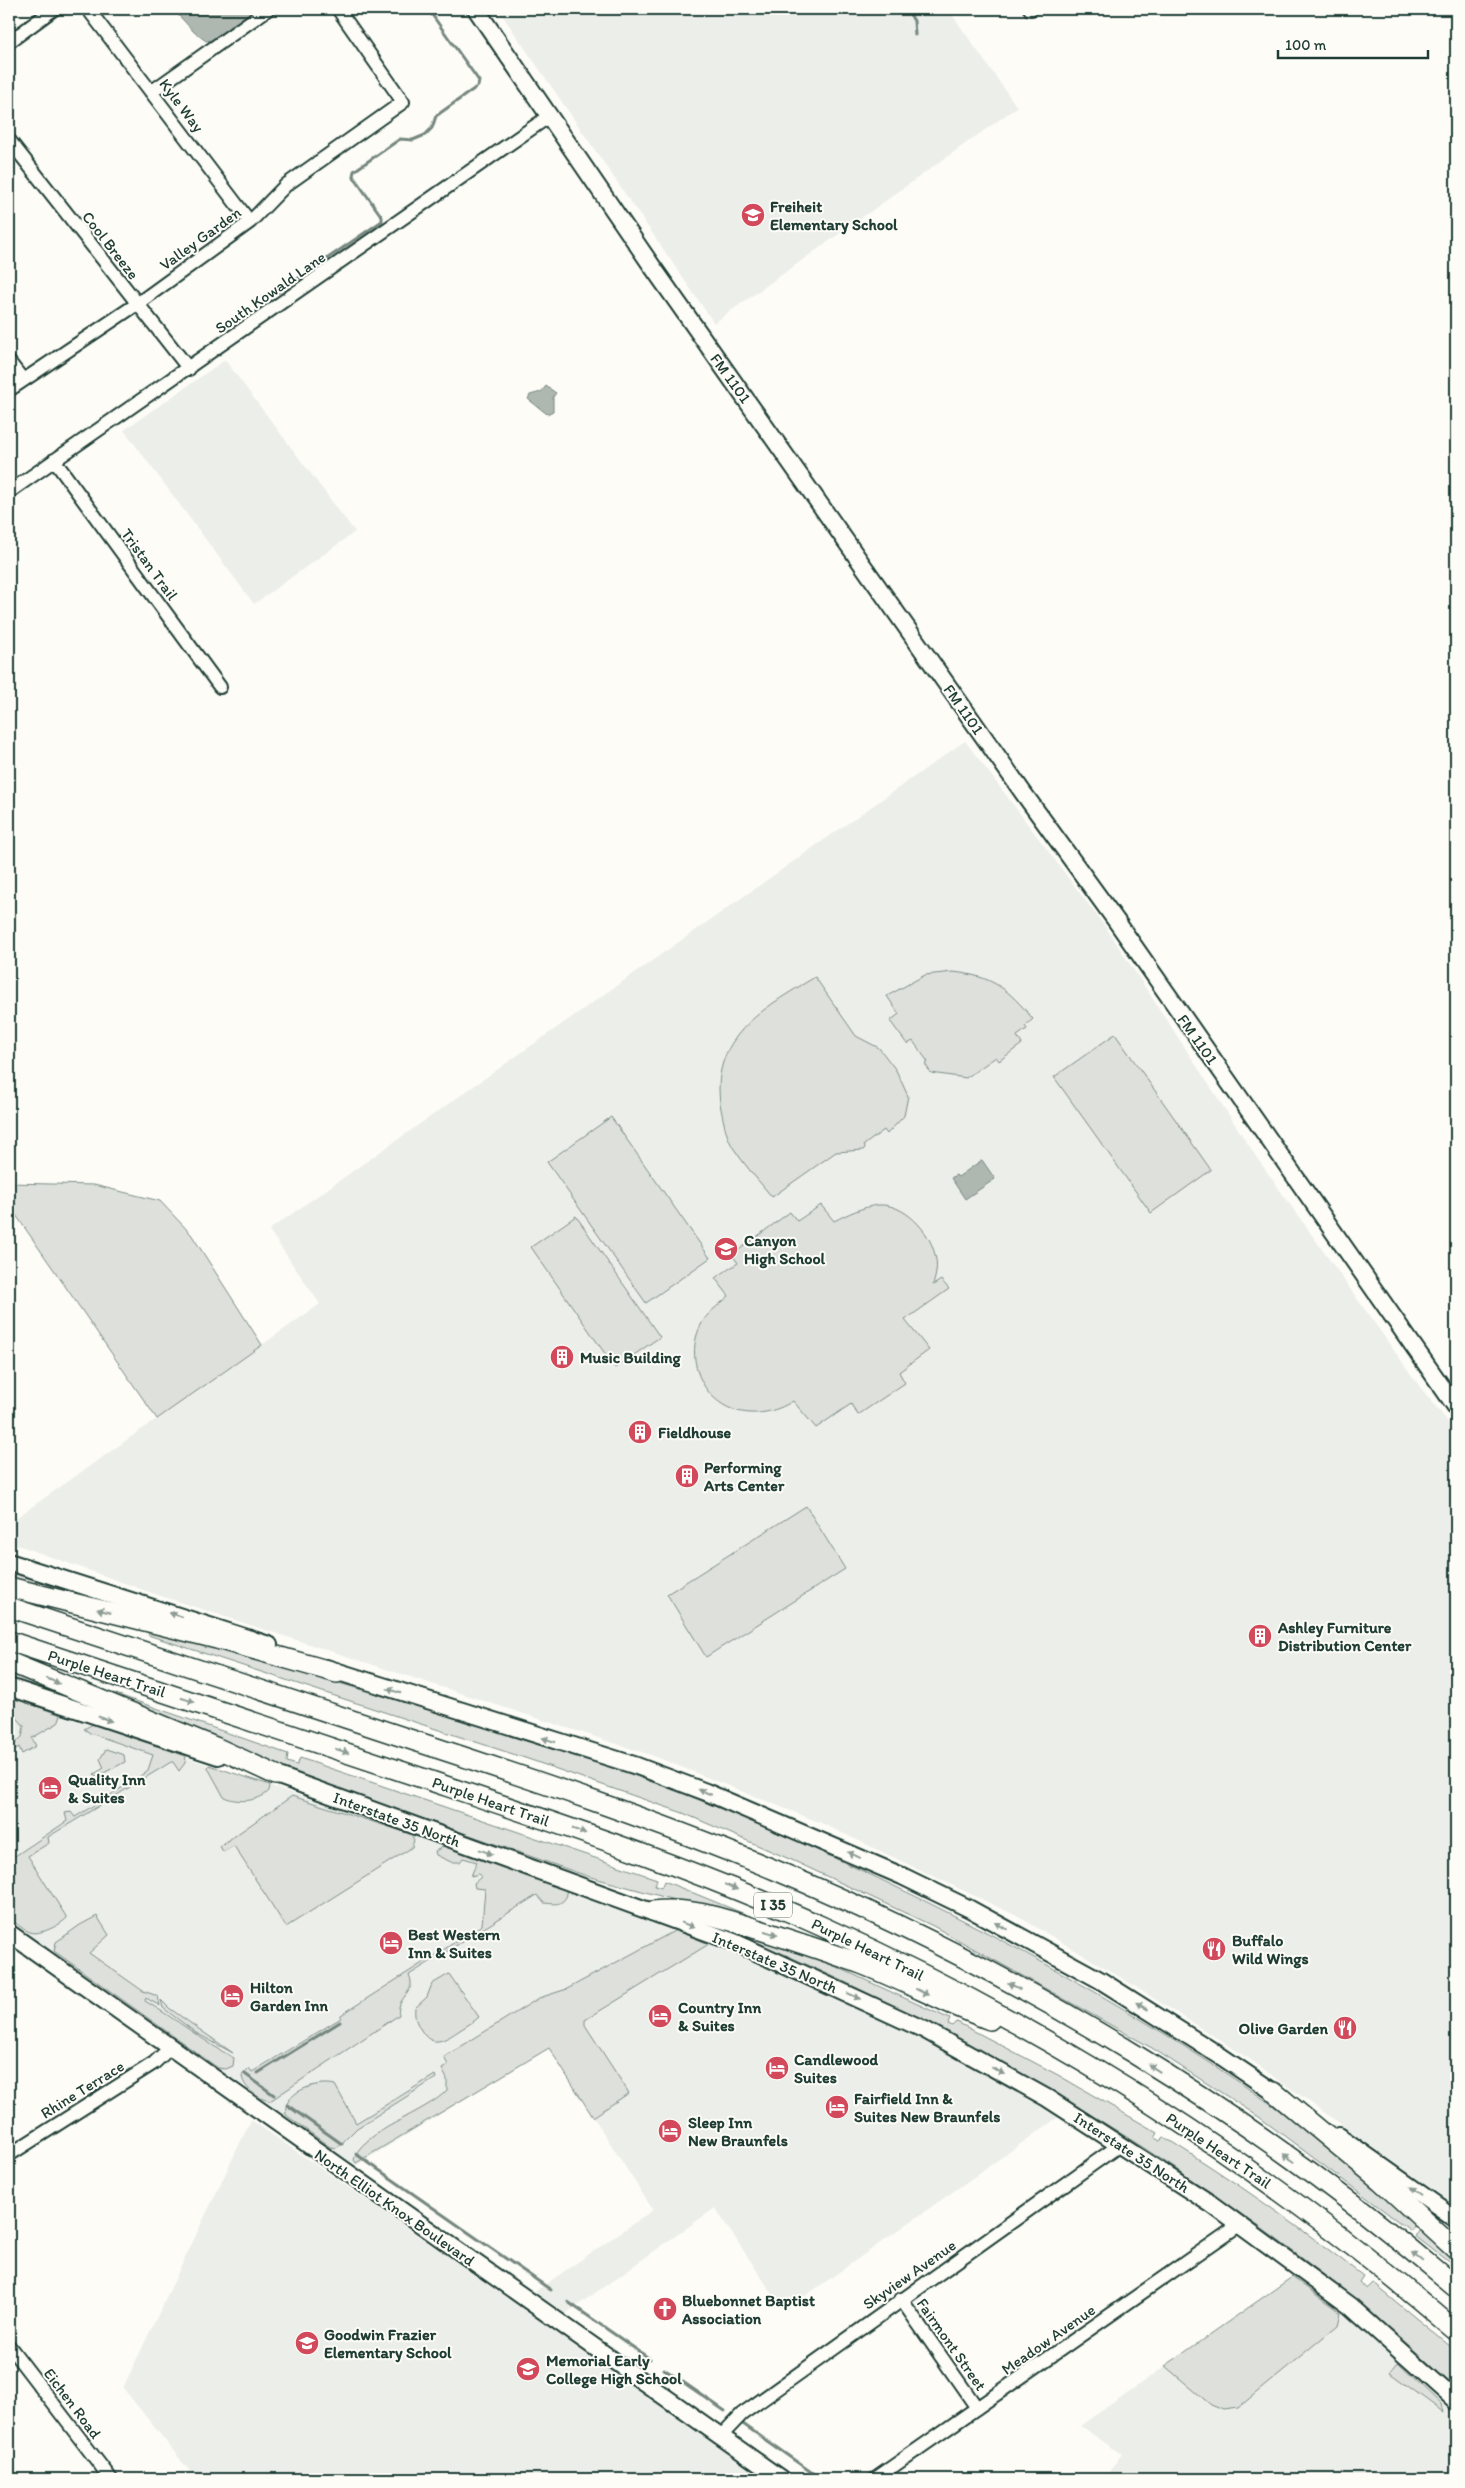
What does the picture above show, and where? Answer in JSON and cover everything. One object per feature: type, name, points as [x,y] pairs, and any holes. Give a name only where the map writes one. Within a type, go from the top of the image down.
[{"type":"highway","points":[[9,1588],[217,1639],[338,1673]]},
{"type":"highway","name":"Purple Heart Trail","points":[[9,1607],[581,1796],[688,1834],[850,1903],[934,1943],[1060,2010],[1148,2064],[1222,2111],[1306,2170],[1456,2287]]},
{"type":"highway","name":"Purple Heart Trail","points":[[9,1641],[594,1836],[680,1867],[822,1926],[933,1980],[1045,2040],[1136,2095],[1275,2187],[1331,2229],[1456,2331]]},
{"type":"highway","points":[[9,1662],[215,1747],[276,1775]]},
{"type":"highway","points":[[653,1912],[673,1908],[702,1913],[779,1936],[861,1964],[950,2006],[1045,2040]]},
{"type":"highway","points":[[1274,2092],[1381,2181],[1456,2250]]},
{"type":"main road","name":"FM 1101","points":[[476,9],[548,117],[1456,1407]]},
{"type":"main road","points":[[9,1562],[269,1645],[338,1673],[637,1766],[706,1792],[893,1872],[970,1909],[1100,1980],[1274,2092],[1456,2219]]},
{"type":"main road","name":"Interstate 35 North","points":[[9,1687],[276,1775],[653,1912],[744,1946],[899,2017],[1047,2098],[1120,2144],[1239,2225],[1350,2306],[1456,2401]]},
{"type":"main road","name":"North Elliot Knox Boulevard","points":[[9,1933],[781,2479]]},
{"type":"street","points":[[9,42],[54,9]]},
{"type":"street","name":"Kyle Way","points":[[88,9],[250,222]]},
{"type":"street","points":[[151,92],[268,9]]},
{"type":"street","name":"Valley Garden","points":[[9,390],[137,304],[250,222],[286,185],[403,102],[338,9]]},
{"type":"street","name":"South Kowald Lane","points":[[9,492],[548,117]]},
{"type":"street","name":"Cool Breeze","points":[[9,140],[188,369]]},
{"type":"street","points":[[9,362],[23,380]]},
{"type":"street","name":"Tristan Trail","points":[[54,460],[220,687]]},
{"type":"street","name":"Rhine Terrace","points":[[9,2154],[154,2062],[170,2048]]},
{"type":"street","name":"Skyview Avenue","points":[[720,2437],[742,2414],[1120,2144]]},
{"type":"street","name":"Meadow Avenue","points":[[875,2479],[1239,2225]]},
{"type":"street","name":"Fairmont Street","points":[[901,2299],[976,2408]]},
{"type":"street","name":"Eichen Road","points":[[9,2346],[111,2479]]},
{"type":"shaded area","points":[[173,9],[255,9],[213,40],[206,41],[194,32]]},
{"type":"shaded area","name":"Freiheit Elementary School","points":[[498,9],[948,9],[1017,107],[714,323]]},
{"type":"shaded area","points":[[225,360],[355,532],[254,604],[124,430]]},
{"type":"shaded area","points":[[546,386],[556,393],[553,397],[553,411],[547,414],[528,399],[530,395],[541,392]]},
{"type":"shaded area","name":"Canyon High School","points":[[965,741],[1107,929],[1257,1158],[1420,1387],[1456,1432],[1456,2206],[1248,2058],[1112,1972],[1019,1917],[819,1822],[651,1755],[155,1594],[9,1542],[9,1523],[320,1304],[269,1230]]},
{"type":"shaded area","points":[[953,972],[979,977],[999,986],[1016,1000],[1033,1019],[1025,1026],[1027,1029],[1017,1036],[1022,1044],[999,1061],[996,1057],[966,1078],[931,1073],[925,1064],[928,1062],[913,1041],[907,1044],[890,1021],[899,1014],[887,996],[925,975]]},
{"type":"shaded area","points":[[815,977],[856,1036],[879,1048],[896,1070],[908,1096],[904,1116],[887,1134],[884,1130],[864,1145],[865,1148],[863,1150],[836,1152],[772,1197],[738,1155],[727,1135],[721,1109],[719,1084],[723,1063],[731,1044],[743,1028],[776,1001]]},
{"type":"shaded area","points":[[1115,1034],[1211,1170],[1151,1213],[1054,1077]]},
{"type":"shaded area","points":[[611,1117],[710,1258],[646,1303],[547,1162]]},
{"type":"shaded area","points":[[982,1160],[995,1179],[965,1199],[951,1178],[956,1175],[958,1177]]},
{"type":"shaded area","points":[[9,1183],[94,1185],[160,1201],[191,1234],[262,1345],[157,1419],[9,1205]]},
{"type":"shaded area","points":[[821,1205],[834,1221],[861,1209],[878,1205],[888,1206],[906,1214],[922,1228],[932,1246],[936,1259],[936,1274],[933,1285],[941,1280],[949,1289],[905,1320],[929,1350],[899,1372],[905,1383],[858,1415],[851,1404],[816,1428],[793,1401],[765,1412],[751,1413],[725,1406],[714,1398],[705,1387],[696,1367],[694,1350],[702,1322],[712,1310],[729,1296],[715,1278],[738,1263],[732,1255],[790,1212],[797,1221]]},
{"type":"shaded area","points":[[576,1216],[660,1337],[615,1368],[531,1247]]},
{"type":"shaded area","points":[[806,1506],[845,1569],[706,1657],[667,1594]]},
{"type":"shaded area","points":[[9,1571],[52,1583],[50,1591],[9,1579]]},
{"type":"shaded area","points":[[150,1628],[528,1740],[594,1762],[692,1797],[842,1861],[989,1933],[1131,2013],[1268,2102],[1344,2160],[1417,2222],[1411,2231],[1259,2117],[1152,2048],[933,1926],[794,1861],[683,1813],[528,1759],[148,1635]]},
{"type":"shaded area","points":[[9,1670],[52,1687],[50,1693],[9,1680]]},
{"type":"shaded area","points":[[113,1693],[288,1754],[287,1762],[297,1765],[300,1758],[657,1879],[655,1886],[661,1888],[664,1881],[784,1930],[587,1876],[286,1771],[109,1697]]},
{"type":"shaded area","points":[[11,1697],[61,1715],[58,1723],[32,1738],[36,1746],[22,1754],[19,1747],[9,1753],[9,1749],[22,1737],[24,1726],[9,1708],[9,1699]]},
{"type":"shaded area","points":[[9,1698],[414,1834],[683,1932],[797,1979],[914,2034],[1003,2082],[1060,2116],[784,2311],[715,2208],[564,2315],[533,2293],[653,2210],[549,2048],[357,2165],[333,2151],[245,2086],[223,2074],[9,1921]]},
{"type":"shaded area","points":[[93,1724],[186,1756],[185,1763],[179,1771],[171,1762],[48,1837],[49,1843],[28,1856],[67,1918],[55,1927],[34,1933],[29,1932],[9,1918],[9,1851],[11,1850],[15,1856],[67,1821],[65,1813],[71,1812],[75,1817],[139,1777],[148,1770],[153,1755],[90,1733],[84,1729]]},
{"type":"shaded area","points":[[106,1749],[124,1755],[125,1762],[96,1777],[94,1774],[104,1768],[100,1759]]},
{"type":"shaded area","points":[[209,1765],[270,1785],[269,1791],[254,1799],[241,1801],[224,1797],[208,1768]]},
{"type":"shaded area","points":[[292,1796],[411,1834],[414,1840],[412,1847],[408,1850],[286,1927],[234,1846],[223,1852],[220,1846]]},
{"type":"shaded area","points":[[447,1845],[456,1848],[458,1851],[460,1849],[558,1885],[557,1888],[565,1886],[567,1895],[563,1901],[555,1904],[544,1903],[537,1895],[409,1975],[411,1986],[400,2004],[399,2015],[270,2101],[252,2092],[245,2084],[242,2075],[249,2068],[252,2072],[341,2018],[341,2015],[482,1925],[485,1889],[475,1888],[474,1883],[481,1877],[479,1874],[471,1876],[477,1862],[463,1858],[460,1862],[451,1862],[436,1855],[435,1851]]},
{"type":"shaded area","points":[[97,1916],[109,1935],[89,1953],[143,1991],[158,1996],[160,2006],[146,1998],[145,2001],[234,2058],[233,2066],[226,2069],[218,2068],[54,1951],[56,1942],[80,1925]]},
{"type":"shaded area","points":[[676,1930],[709,1944],[585,2020],[585,2025],[629,2093],[593,2117],[549,2048],[356,2163],[354,2160],[359,2150],[368,2140],[438,2098],[447,2090],[447,2079],[442,2069],[448,2065],[444,2057],[539,1998],[567,1989]]},
{"type":"shaded area","points":[[741,1931],[837,1967],[950,2019],[948,2024],[953,2026],[957,2022],[1058,2075],[1158,2133],[1155,2138],[1160,2141],[1164,2137],[1190,2153],[1315,2239],[1363,2276],[1359,2282],[1367,2289],[1373,2283],[1456,2351],[1456,2389],[1375,2316],[1318,2271],[1230,2206],[1113,2128],[992,2057],[868,1993],[740,1935]]},
{"type":"shaded area","points":[[449,1974],[479,2017],[449,2037],[434,2041],[425,2036],[419,2027],[415,2017],[415,2008],[427,1997],[432,1984]]},
{"type":"shaded area","points":[[161,2000],[169,2008],[233,2053],[196,2033],[163,2008]]},
{"type":"shaded area","points":[[435,2075],[436,2078],[357,2128],[337,2148],[330,2147],[286,2115],[286,2107],[294,2095],[310,2086],[327,2084],[335,2085],[356,2123]]},
{"type":"shaded area","name":"Goodwin Frazier Elementary School","points":[[251,2120],[765,2479],[196,2479],[123,2388]]},
{"type":"shaded area","points":[[1437,2213],[1456,2227],[1456,2239],[1435,2219]]},
{"type":"shaded area","points":[[1424,2226],[1456,2257],[1456,2268],[1415,2236]]},
{"type":"shaded area","points":[[1295,2275],[1373,2336],[1456,2415],[1456,2479],[1104,2479],[1122,2454],[1080,2426]]},
{"type":"shaded area","points":[[1292,2277],[1341,2313],[1338,2325],[1238,2408],[1223,2410],[1211,2405],[1165,2366]]},
{"type":"shaded area","points":[[1398,2363],[1441,2404],[1443,2412],[1390,2373]]},
{"type":"waterway","points":[[277,293],[382,221],[382,217],[353,176],[354,171],[400,139],[413,140],[425,135],[432,128],[436,116],[478,86],[479,81],[428,9]]},
{"type":"waterway","points":[[907,9],[914,21],[915,35]]},
{"type":"waterway","points":[[258,2073],[340,2022]]},
{"type":"waterway","points":[[245,2074],[274,2095]]},
{"type":"waterway","points":[[287,2105],[342,2144]]},
{"type":"waterway","points":[[356,2154],[551,2290]]},
{"type":"waterway","points":[[568,2302],[650,2359]]},
{"type":"waterway","points":[[664,2369],[725,2411]]},
{"type":"waterway","points":[[743,2424],[821,2479]]},
{"type":"place","name":"Freiheit Elementary School","points":[[753,215]]},
{"type":"place","name":"Canyon High School","points":[[726,1249]]},
{"type":"place","name":"Music Building","points":[[562,1357]]},
{"type":"place","name":"Fieldhouse","points":[[640,1432]]},
{"type":"place","name":"Performing Arts Center","points":[[687,1476]]},
{"type":"place","name":"Ashley Furniture Distribution Center","points":[[1260,1636]]},
{"type":"place","name":"Quality Inn & Suites","points":[[50,1788]]},
{"type":"place","name":"Best Western Inn & Suites","points":[[391,1943]]},
{"type":"place","name":"Buffalo Wild Wings","points":[[1214,1949]]},
{"type":"place","name":"Hilton Garden Inn","points":[[232,1996]]},
{"type":"place","name":"Country Inn & Suites","points":[[660,2016]]},
{"type":"place","name":"Olive Garden","points":[[1345,2028]]},
{"type":"place","name":"Candlewood Suites","points":[[777,2068]]},
{"type":"place","name":"Fairfield Inn & Suites New Braunfels","points":[[837,2107]]},
{"type":"place","name":"Sleep Inn New Braunfels","points":[[670,2131]]},
{"type":"place","name":"Bluebonnet Baptist Association","points":[[665,2309]]},
{"type":"place","name":"Goodwin Frazier Elementary School","points":[[307,2343]]},
{"type":"place","name":"Memorial Early College High School","points":[[528,2369]]}]
